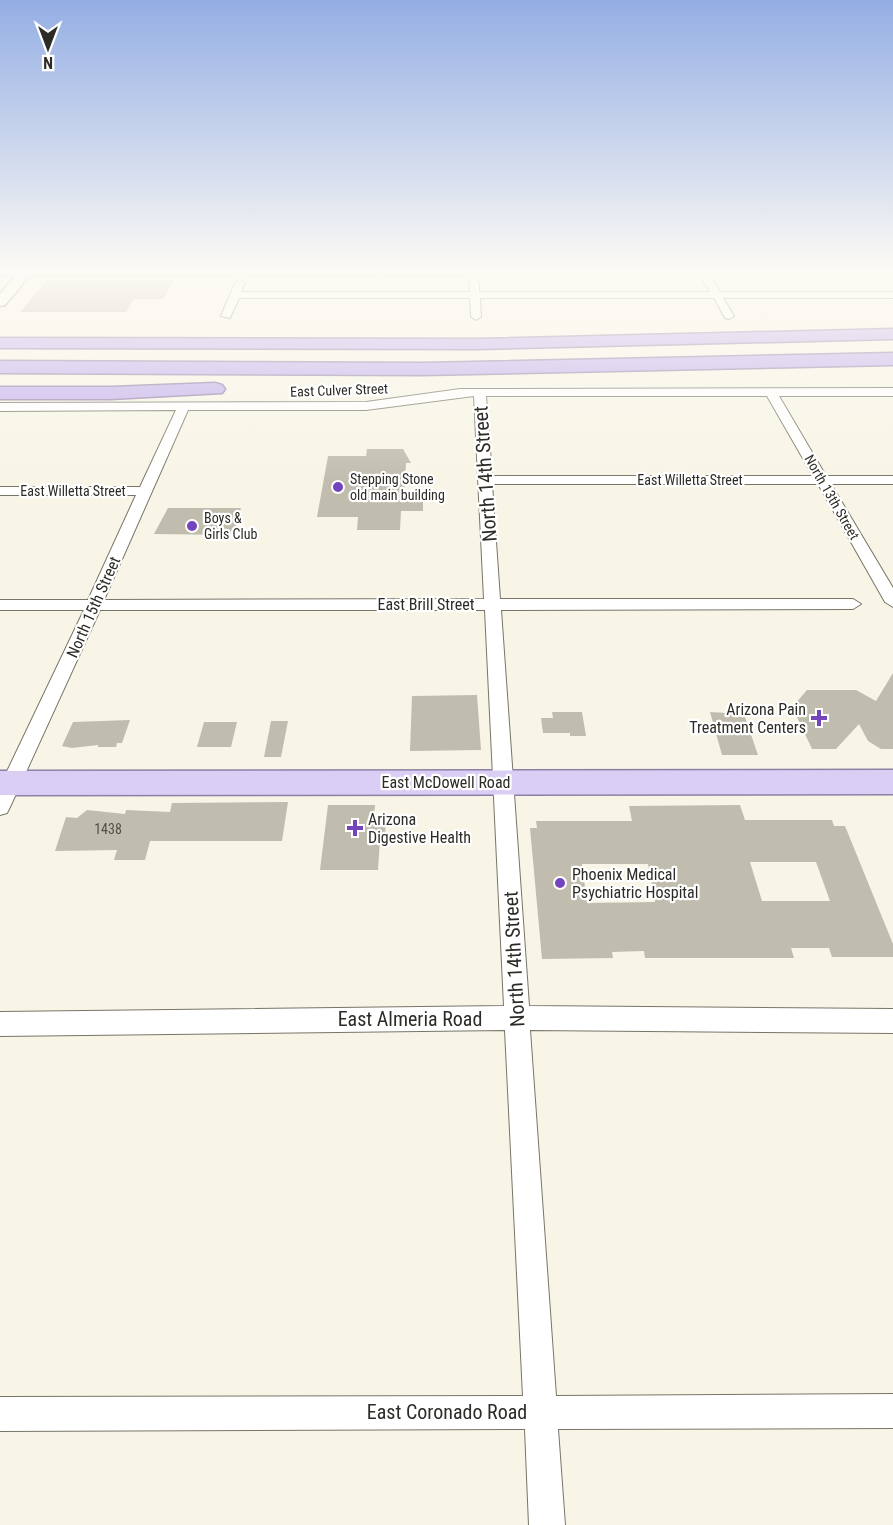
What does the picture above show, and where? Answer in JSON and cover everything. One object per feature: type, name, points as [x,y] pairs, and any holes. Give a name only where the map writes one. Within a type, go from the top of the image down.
[{"type":"highway","points":[[569,341],[582,342]]},
{"type":"highway","points":[[0,343],[433,344],[603,341]]},
{"type":"highway","points":[[0,367],[422,369],[893,359]]},
{"type":"highway","points":[[0,393],[111,393],[595,372],[771,360]]},
{"type":"main road","name":"East McDowell Road","points":[[4,791],[504,783],[893,782]]},
{"type":"street","name":"North 13th Street","points":[[771,392],[892,599]]},
{"type":"street","name":"East Culver Street","points":[[0,407],[380,406],[452,394],[480,393],[893,392]]},
{"type":"street","name":"North 14th Street","points":[[480,393],[547,1525]]},
{"type":"street","name":"North 15th Street","points":[[4,791],[94,605],[183,407]]},
{"type":"street","name":"East Willetta Street","points":[[486,480],[893,480]]},
{"type":"street","name":"East Willetta Street","points":[[0,491],[146,491]]},
{"type":"street","name":"East Brill Street","points":[[0,605],[853,604]]},
{"type":"street","name":"East Almeria Road","points":[[0,1024],[517,1018],[893,1022]]},
{"type":"street","name":"East Coronado Road","points":[[0,1414],[893,1411]]},
{"type":"building","points":[[367,449],[403,449],[411,463],[406,463],[404,498],[423,498],[423,511],[401,511],[400,530],[357,530],[358,517],[317,517],[328,456],[366,456]]},
{"type":"building","name":"Boys & Girls Club","points":[[168,508],[241,508],[233,535],[154,534]]},
{"type":"building","name":"Arizona Pain Treatment Centers","points":[[893,673],[893,749],[881,749],[868,741],[859,724],[836,749],[812,749],[796,715],[798,714],[795,704],[807,690],[856,690],[876,701]]},
{"type":"building","points":[[477,695],[481,750],[410,751],[412,696]]},
{"type":"building","points":[[552,712],[582,712],[586,736],[570,736],[570,733],[543,733],[541,718],[553,718]]},
{"type":"building","points":[[710,712],[744,714],[758,755],[722,755]]},
{"type":"building","points":[[130,720],[122,743],[117,743],[116,747],[98,747],[98,745],[72,748],[62,746],[73,722]]},
{"type":"building","points":[[271,721],[288,721],[281,757],[264,757]]},
{"type":"building","points":[[204,722],[237,722],[231,747],[197,747]]},
{"type":"building","points":[[288,802],[282,841],[150,841],[145,860],[114,860],[117,850],[55,851],[66,817],[77,818],[87,810],[125,814],[126,810],[170,812],[172,803]]},
{"type":"building","name":"Arizona Digestive Health","points":[[328,805],[375,805],[374,816],[386,816],[385,839],[380,839],[378,870],[320,870]]},
{"type":"building","name":"Phoenix Medical Psychiatric Hospital","points":[[740,805],[745,820],[832,820],[834,826],[845,826],[893,944],[893,957],[832,957],[829,948],[791,948],[794,958],[645,958],[644,951],[612,952],[613,958],[542,959],[530,828],[537,828],[536,821],[632,821],[629,806]],"holes":[[[750,862],[816,862],[830,901],[762,901]],[[582,864],[648,864],[655,902],[587,903]]]},
{"type":"place","name":"Stepping Stone old main building","points":[[338,487]]},
{"type":"place","name":"Boys & Girls Club","points":[[192,526]]},
{"type":"place","name":"Arizona Pain Treatment Centers","points":[[819,718]]},
{"type":"place","name":"Arizona Digestive Health","points":[[355,828]]},
{"type":"place","name":"Phoenix Medical Psychiatric Hospital","points":[[560,883]]}]
